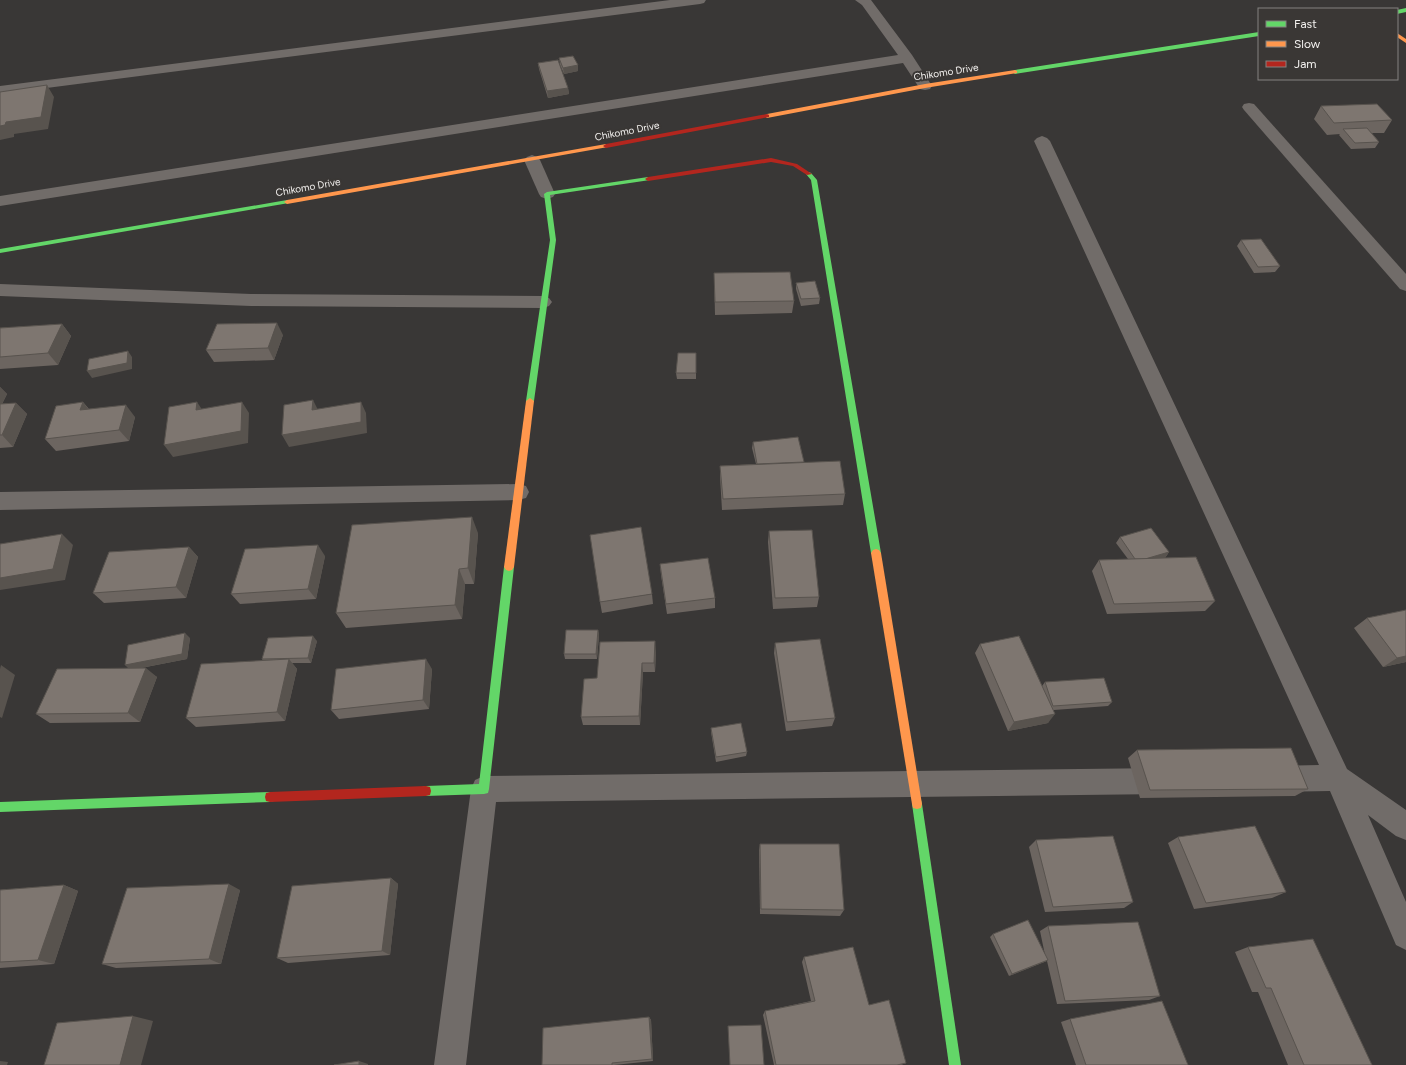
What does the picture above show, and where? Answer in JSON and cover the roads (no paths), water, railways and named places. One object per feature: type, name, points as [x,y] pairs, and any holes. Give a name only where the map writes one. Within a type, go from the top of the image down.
[{"type":"street","points":[[0,90],[700,0]]},
{"type":"street","points":[[861,0],[866,2],[907,58],[925,86]]},
{"type":"street","name":"Chikomo Drive","points":[[0,251],[532,160],[925,86],[1258,34]]},
{"type":"street","points":[[1398,35],[1406,41]]},
{"type":"street","points":[[0,201],[907,58]]},
{"type":"street","points":[[1249,107],[1406,285]]},
{"type":"street","points":[[1042,141],[1338,778],[1406,934]]},
{"type":"street","points":[[450,1065],[484,789],[518,492],[543,302],[553,240],[547,194],[532,160]]},
{"type":"street","points":[[547,194],[771,160],[785,162],[808,171],[814,180],[914,785],[955,1065]]},
{"type":"street","points":[[0,290],[251,300],[543,302]]},
{"type":"street","points":[[0,501],[518,492]]},
{"type":"street","points":[[1250,779],[1338,778],[1406,826]]},
{"type":"street","points":[[0,808],[484,789],[914,785],[1186,780]]}]
